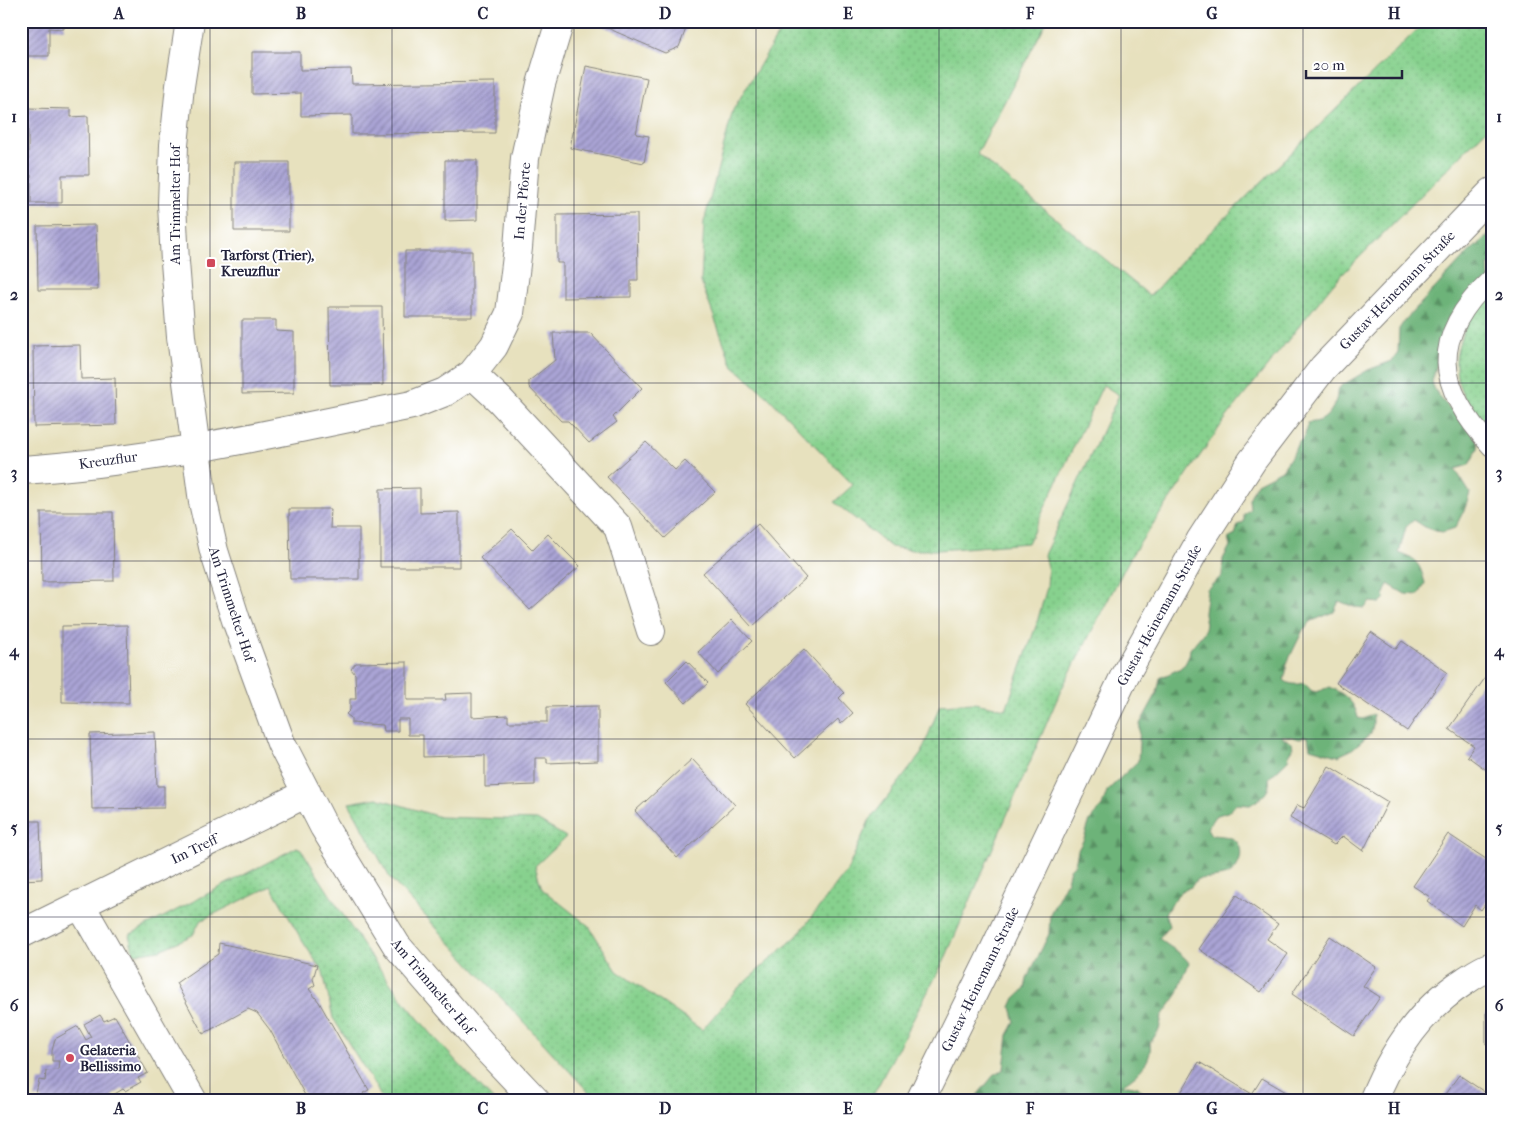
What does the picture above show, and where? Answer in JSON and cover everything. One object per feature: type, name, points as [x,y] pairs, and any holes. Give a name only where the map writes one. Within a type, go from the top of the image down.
[{"type":"street","name":"Am Trimmelter Hof","points":[[190,21],[180,86],[174,146],[172,204],[180,337],[203,502],[214,551],[236,620],[281,744],[324,827],[397,946],[482,1044],[536,1101]]},
{"type":"street","name":"In der Pforte","points":[[195,448],[412,405],[445,392],[472,374],[494,346],[510,313],[518,248],[525,158],[541,84],[560,21]]},
{"type":"street","name":"Gustav-Heinemann-Straße","points":[[920,1101],[990,961],[1125,675],[1200,541],[1252,461],[1323,368],[1492,192]]},
{"type":"street","points":[[472,374],[500,400],[618,527],[651,631]]},
{"type":"street","name":"Kreuzflur","points":[[21,470],[195,448]]},
{"type":"street","name":"Im Treff","points":[[21,934],[307,793]]},
{"type":"street","points":[[80,904],[194,1101]]},
{"type":"street","points":[[1373,1101],[1397,1050],[1413,1028],[1433,1006],[1455,987],[1492,966]]},
{"type":"lane","points":[[1492,278],[1469,302],[1462,313],[1447,349],[1446,356],[1448,374],[1454,395],[1465,416],[1492,446]]},
{"type":"green space","points":[[786,21],[1047,21],[977,154],[1150,296],[1187,255],[1426,21],[1492,21],[1492,124],[1332,285],[1226,418],[1131,556],[1061,690],[944,961],[870,1101],[597,1101],[390,878],[349,803],[377,798],[440,817],[537,820],[566,837],[535,866],[542,889],[589,926],[617,971],[702,1030],[737,989],[797,936],[847,871],[869,821],[921,754],[940,705],[974,703],[1006,709],[1036,626],[1047,587],[1048,571],[1044,555],[1119,395],[1103,385],[1028,543],[938,550],[912,550],[891,547],[834,502],[853,485],[768,397],[732,365],[701,282],[704,222],[733,110]]},
{"type":"green space","points":[[1492,232],[1492,264],[1488,265],[1490,295],[1487,299],[1480,301],[1438,360],[1432,381],[1435,390],[1441,398],[1473,433],[1477,441],[1478,448],[1469,465],[1455,469],[1470,493],[1465,508],[1455,528],[1443,532],[1425,527],[1414,520],[1406,527],[1399,553],[1410,558],[1420,567],[1425,583],[1419,595],[1405,594],[1388,584],[1384,594],[1385,598],[1380,603],[1370,602],[1365,608],[1354,607],[1339,601],[1334,612],[1312,621],[1303,630],[1286,665],[1284,680],[1286,682],[1293,684],[1304,683],[1312,691],[1317,692],[1329,687],[1348,698],[1358,718],[1363,719],[1373,714],[1371,733],[1351,750],[1338,756],[1310,748],[1308,737],[1304,736],[1300,739],[1281,736],[1292,743],[1293,749],[1288,760],[1269,778],[1267,791],[1250,805],[1236,804],[1230,811],[1215,816],[1207,828],[1211,835],[1228,837],[1237,842],[1241,851],[1240,860],[1233,872],[1229,874],[1197,879],[1191,887],[1181,891],[1165,913],[1169,926],[1159,938],[1182,955],[1189,963],[1177,995],[1162,1016],[1159,1030],[1150,1043],[1149,1057],[1146,1063],[1137,1074],[1120,1086],[1138,1087],[1148,1101],[970,1101],[974,1099],[994,1075],[1004,1069],[1008,1035],[1015,1022],[1011,1007],[1015,998],[1025,989],[1027,979],[1049,934],[1050,914],[1067,881],[1070,869],[1075,864],[1078,850],[1090,820],[1102,806],[1107,791],[1138,761],[1140,724],[1157,693],[1160,678],[1185,664],[1190,649],[1204,632],[1207,589],[1222,576],[1223,559],[1230,546],[1228,539],[1235,535],[1238,525],[1244,522],[1244,514],[1250,509],[1249,499],[1257,483],[1282,470],[1298,442],[1305,435],[1308,423],[1326,417],[1335,402],[1337,391],[1341,386],[1368,370],[1392,361],[1398,353],[1399,329],[1405,320],[1468,253]]},
{"type":"green space","points":[[1492,289],[1492,432],[1475,414],[1464,396],[1457,378],[1456,361],[1459,343],[1466,326]]},
{"type":"green space","points":[[297,847],[301,849],[363,946],[390,983],[448,1052],[494,1101],[383,1101],[333,1018],[323,972],[303,942],[271,886],[200,921],[193,935],[160,950],[134,954],[129,935]]},
{"type":"building","points":[[21,21],[64,21],[64,29],[49,28],[49,56],[21,56]]},
{"type":"building","points":[[599,21],[689,21],[679,47],[665,53],[598,24]]},
{"type":"building","points":[[252,52],[300,52],[300,70],[351,69],[352,84],[495,82],[495,133],[352,134],[352,115],[301,116],[301,93],[252,94]]},
{"type":"building","points":[[586,66],[647,78],[636,134],[649,136],[644,163],[570,148]]},
{"type":"building","points":[[28,108],[71,109],[71,117],[88,116],[89,175],[62,175],[62,203],[31,203],[31,175],[28,175]]},
{"type":"building","points":[[445,160],[477,160],[477,220],[445,221]]},
{"type":"building","points":[[234,162],[289,162],[289,231],[234,231]]},
{"type":"building","points":[[637,214],[638,280],[631,280],[631,297],[563,298],[563,263],[557,263],[557,215]]},
{"type":"building","points":[[96,225],[98,290],[38,290],[37,226]]},
{"type":"building","points":[[405,251],[472,251],[472,317],[405,317]]},
{"type":"building","points":[[329,307],[382,307],[383,385],[330,385]]},
{"type":"building","points":[[242,320],[276,320],[276,331],[294,332],[294,393],[242,394]]},
{"type":"building","points":[[553,333],[590,333],[642,388],[613,417],[617,422],[589,443],[568,421],[561,421],[529,387],[529,381],[555,360]]},
{"type":"building","points":[[80,345],[81,379],[115,378],[116,425],[34,427],[33,346]]},
{"type":"building","points":[[646,442],[675,470],[685,461],[715,492],[665,538],[607,477]]},
{"type":"building","points":[[420,488],[420,513],[459,512],[459,567],[380,567],[380,489]]},
{"type":"building","points":[[289,509],[331,509],[330,528],[359,528],[359,579],[290,579]]},
{"type":"building","points":[[41,512],[113,512],[114,581],[42,582]]},
{"type":"building","points":[[758,524],[806,578],[752,627],[703,573]]},
{"type":"building","points":[[512,529],[533,550],[548,534],[580,566],[530,610],[480,558]]},
{"type":"building","points":[[732,620],[752,641],[718,674],[698,652]]},
{"type":"building","points":[[127,625],[129,703],[62,702],[62,626]]},
{"type":"building","points":[[1371,632],[1396,649],[1402,641],[1447,672],[1407,731],[1336,683]]},
{"type":"building","points":[[804,649],[844,693],[839,698],[853,713],[841,724],[838,719],[795,758],[745,704]]},
{"type":"building","points":[[687,661],[708,683],[686,703],[666,682]]},
{"type":"building","points":[[407,662],[407,700],[446,700],[445,694],[472,693],[472,717],[508,715],[508,722],[547,722],[547,707],[598,706],[598,761],[547,763],[547,758],[535,758],[535,785],[485,787],[485,755],[423,757],[423,735],[408,735],[408,719],[398,719],[398,731],[384,731],[383,725],[351,723],[351,718],[346,714],[350,710],[350,699],[356,699],[355,674],[351,669],[356,663]]},
{"type":"building","points":[[1490,671],[1492,673],[1492,774],[1467,756],[1474,746],[1449,729]]},
{"type":"building","points":[[155,732],[157,786],[164,786],[164,808],[92,809],[90,734]]},
{"type":"building","points":[[692,759],[735,805],[677,858],[635,811]]},
{"type":"building","points":[[1329,766],[1388,802],[1363,851],[1343,836],[1334,845],[1290,818],[1297,805],[1304,808]]},
{"type":"building","points":[[21,821],[40,821],[42,879],[21,880]]},
{"type":"building","points":[[1448,834],[1492,863],[1492,894],[1481,910],[1475,905],[1462,926],[1427,901],[1430,897],[1413,886]]},
{"type":"building","points":[[1237,895],[1278,924],[1267,939],[1288,954],[1261,992],[1199,949]]},
{"type":"building","points":[[1330,936],[1376,967],[1363,986],[1380,997],[1354,1036],[1292,994]]},
{"type":"building","points":[[219,943],[317,965],[313,979],[315,985],[309,989],[319,1002],[369,1090],[363,1093],[368,1101],[308,1101],[270,1030],[257,1013],[248,1009],[203,1034],[176,983],[218,954]]},
{"type":"building","points":[[1486,1013],[1492,1013],[1492,1045],[1486,1044]]},
{"type":"building","points":[[100,1015],[104,1021],[115,1016],[148,1073],[138,1078],[141,1082],[113,1095],[112,1101],[41,1101],[42,1099],[35,1098],[39,1080],[45,1081],[46,1071],[58,1070],[59,1061],[52,1061],[55,1039],[78,1026],[86,1040],[91,1037],[84,1024]]},
{"type":"building","points":[[1199,1062],[1252,1094],[1262,1078],[1293,1096],[1290,1101],[1176,1101]]},
{"type":"building","points":[[1459,1075],[1492,1097],[1492,1101],[1440,1101]]},
{"type":"place","name":"Tarforst (Trier), Kreuzflur","points":[[211,263]]},
{"type":"place","name":"Gelateria Bellissimo","points":[[70,1058]]}]
